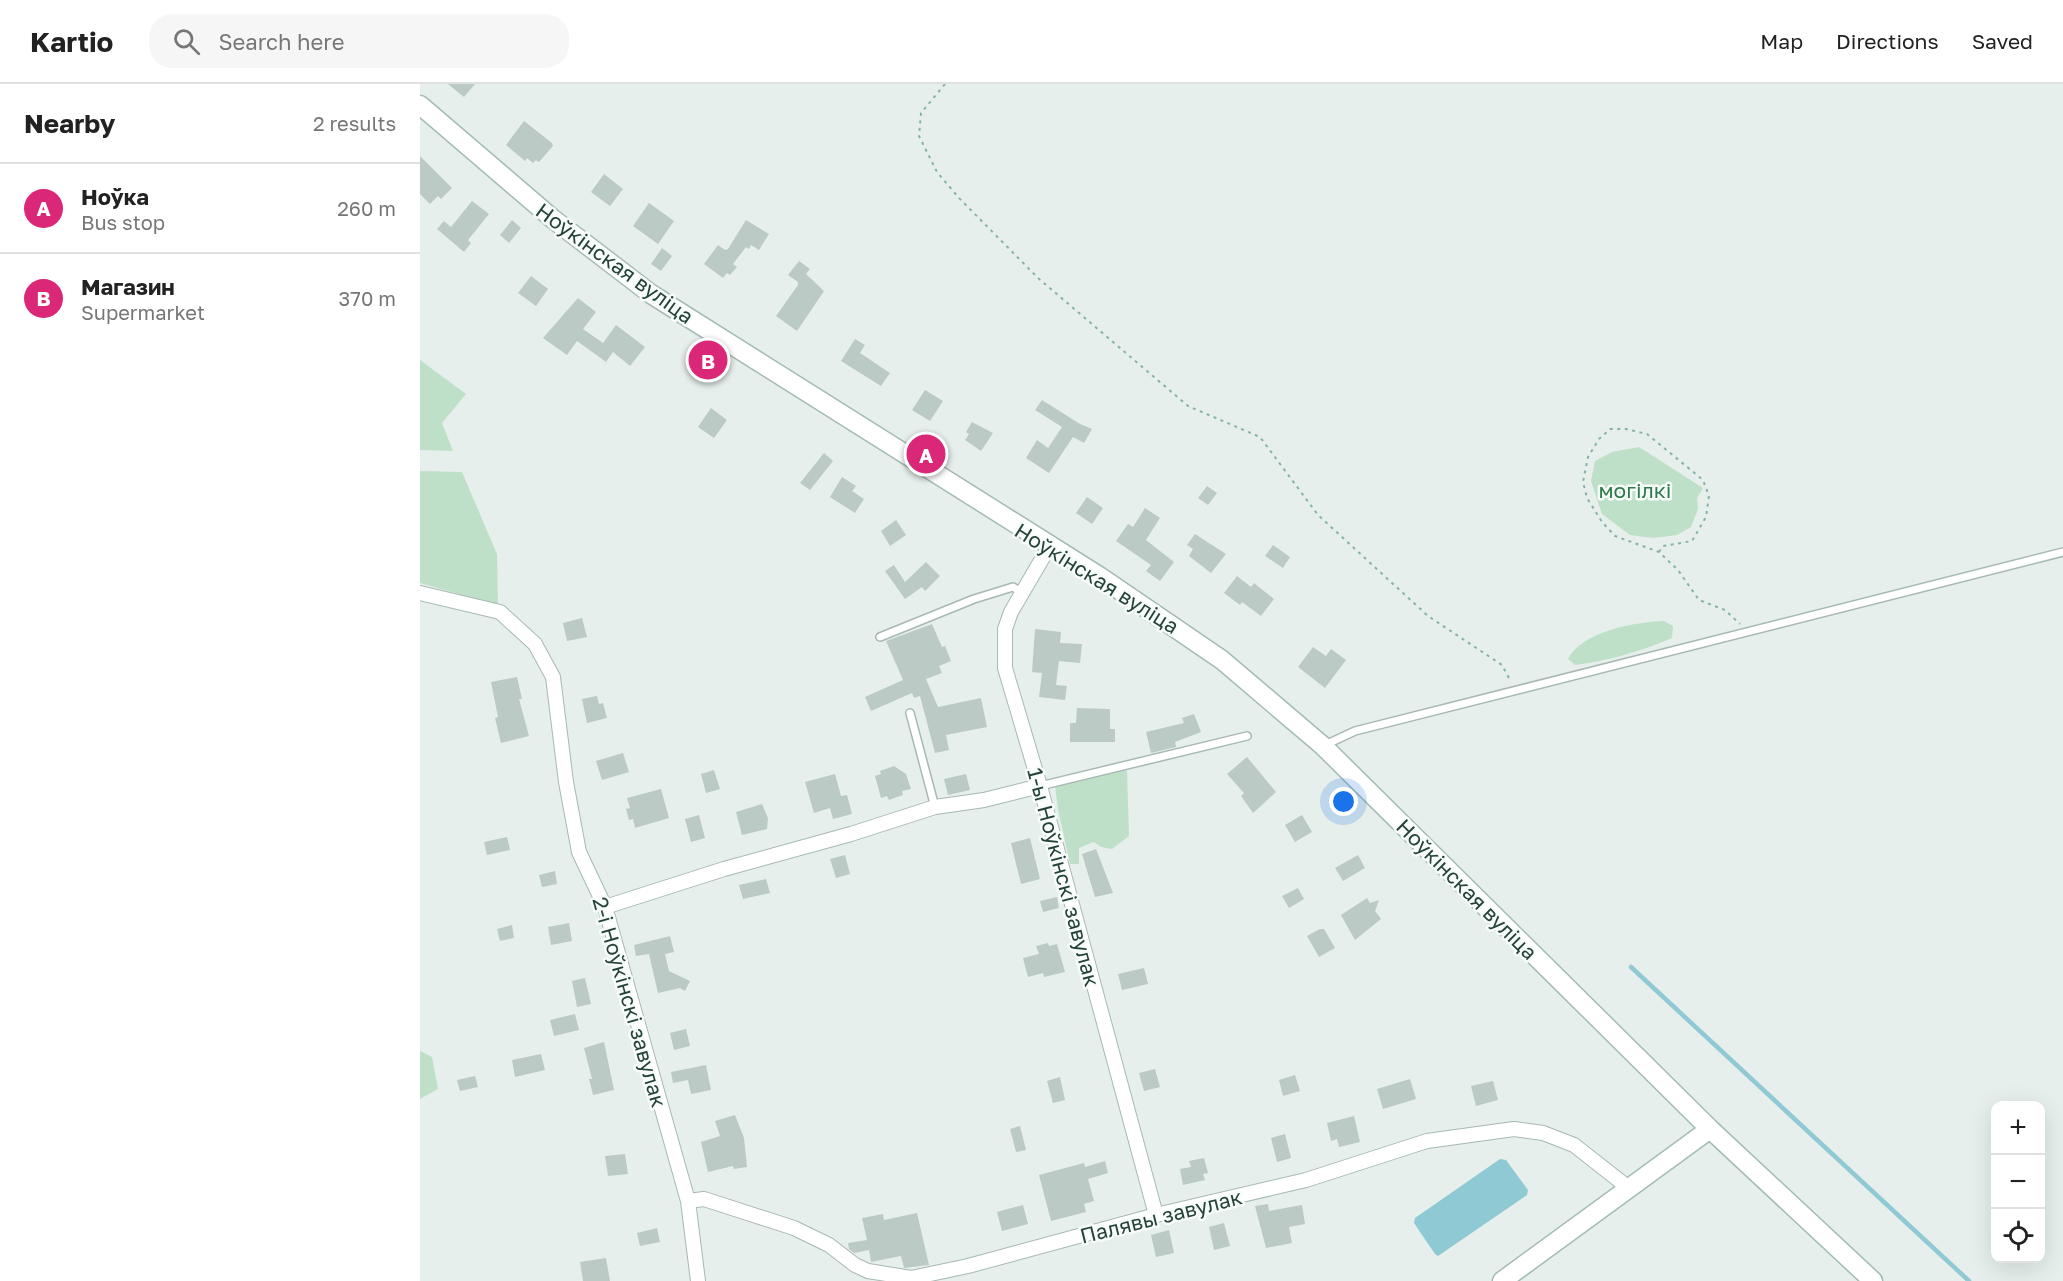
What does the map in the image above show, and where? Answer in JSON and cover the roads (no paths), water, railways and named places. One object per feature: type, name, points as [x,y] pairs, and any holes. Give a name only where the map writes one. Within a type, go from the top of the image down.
[{"type":"main road","name":"Ноўкінская вуліца","points":[[420,105],[553,219],[651,294],[1158,614],[1222,660],[1323,746],[1710,1129],[1873,1281]]},
{"type":"main road","points":[[1502,1281],[1710,1129]]},
{"type":"street","name":"1-ы Ноўкінскі завулак","points":[[1049,547],[1011,612],[1005,629],[1005,669],[1040,786],[1156,1215]]},
{"type":"street","name":"2-і Ноўкінскі завулак","points":[[420,593],[501,612],[535,644],[553,676],[566,782],[579,852],[605,907],[688,1201],[698,1281]]},
{"type":"street","points":[[605,907],[724,869],[851,834],[935,807],[984,800],[1040,786]]},
{"type":"street","name":"Палявы завулак","points":[[688,1201],[704,1199],[794,1228],[829,1245],[855,1265],[868,1271],[911,1278],[1030,1251],[1156,1215],[1306,1180],[1427,1141],[1514,1129],[1543,1133],[1574,1145],[1630,1189]]},
{"type":"lane","points":[[1323,746],[1354,731],[1746,630],[2063,552]]},
{"type":"lane","points":[[880,637],[989,594],[1013,587],[1021,592]]},
{"type":"lane","points":[[910,714],[935,807]]},
{"type":"lane","points":[[1040,786],[1247,736]]},
{"type":"water","points":[[1500,1159],[1506,1160],[1528,1190],[1527,1195],[1438,1256],[1414,1223],[1415,1218]]},
{"type":"waterway","points":[[1631,967],[1969,1281]]},
{"type":"place","name":"Магазин","points":[[708,360]]},
{"type":"place","name":"Ноўка","points":[[926,454]]},
{"type":"park label","name":"могілкі","points":[[1635,490]]}]
